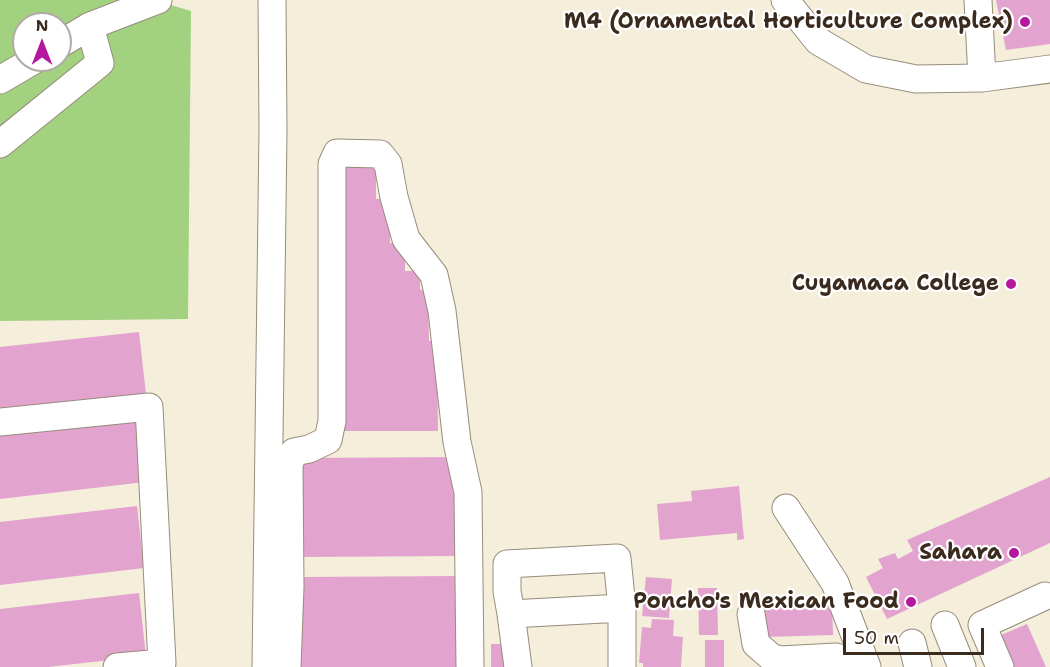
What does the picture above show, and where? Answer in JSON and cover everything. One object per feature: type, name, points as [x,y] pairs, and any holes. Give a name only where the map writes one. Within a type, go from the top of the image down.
[{"type":"lane","points":[[72,37],[90,26],[158,0]]},
{"type":"lane","points":[[266,667],[273,130],[272,0]]},
{"type":"lane","points":[[785,0],[818,41],[866,69],[916,80],[982,78],[1050,69]]},
{"type":"lane","points":[[978,0],[982,78]]},
{"type":"lane","points":[[0,144],[100,63],[90,26]]},
{"type":"lane","points":[[0,80],[14,72]]},
{"type":"lane","points":[[286,667],[290,587],[289,464],[294,452],[309,449],[328,440],[332,421],[332,164],[337,153],[380,154],[388,164],[394,197],[406,239],[434,275],[442,311],[457,442],[468,492],[470,667]]},
{"type":"lane","points":[[0,422],[149,407],[162,663],[117,667]]},
{"type":"lane","points":[[786,508],[835,583],[867,667]]},
{"type":"lane","points":[[518,667],[507,591],[507,564],[617,558],[622,608],[622,667]]},
{"type":"lane","points":[[1000,667],[982,625],[1045,596]]},
{"type":"lane","points":[[511,614],[622,608]]},
{"type":"lane","points":[[751,614],[756,644],[780,664],[836,657],[850,663],[852,667]]},
{"type":"lane","points":[[945,626],[962,667]]},
{"type":"green space","points":[[0,0],[154,0],[191,11],[188,319],[0,321]]},
{"type":"building","name":"M4 (Ornamental Horticulture Complex)","points":[[996,0],[1050,0],[1050,44],[1006,50]]},
{"type":"building","points":[[341,158],[376,158],[376,199],[390,199],[390,243],[405,243],[405,271],[420,271],[420,290],[428,290],[429,341],[437,341],[438,431],[341,431]]},
{"type":"building","points":[[139,332],[146,394],[0,411],[0,347]]},
{"type":"building","points":[[138,420],[145,482],[0,499],[0,435]]},
{"type":"building","points":[[458,457],[458,556],[302,557],[302,458]]},
{"type":"building","points":[[1050,477],[1050,543],[887,619],[866,577],[883,568],[878,559],[895,553],[898,559],[913,551],[907,540]]},
{"type":"building","points":[[739,486],[744,539],[737,540],[737,533],[660,540],[657,504],[692,501],[691,491]]},
{"type":"building","points":[[137,506],[144,568],[0,585],[0,522]]},
{"type":"building","points":[[461,576],[462,667],[301,667],[301,577]]},
{"type":"building","points":[[646,577],[672,579],[669,618],[642,616]]},
{"type":"building","points":[[698,588],[717,588],[718,635],[699,635]]},
{"type":"building","points":[[139,593],[146,656],[48,667],[0,667],[0,609]]},
{"type":"building","points":[[832,603],[833,635],[765,637],[764,605]]},
{"type":"building","points":[[652,619],[674,620],[673,636],[683,637],[681,667],[643,667],[643,663],[639,663],[642,627],[651,628]]},
{"type":"building","points":[[1027,624],[1046,667],[1007,667],[994,638]]},
{"type":"building","points":[[705,640],[724,640],[724,667],[705,667]]},
{"type":"building","points":[[491,644],[508,644],[508,667],[491,667]]},
{"type":"place","name":"M4 (Ornamental Horticulture Complex)","points":[[1025,22]]},
{"type":"place","name":"Cuyamaca College","points":[[1011,284]]},
{"type":"place","name":"Sahara","points":[[1014,553]]},
{"type":"place","name":"Poncho's Mexican Food","points":[[911,602]]}]
